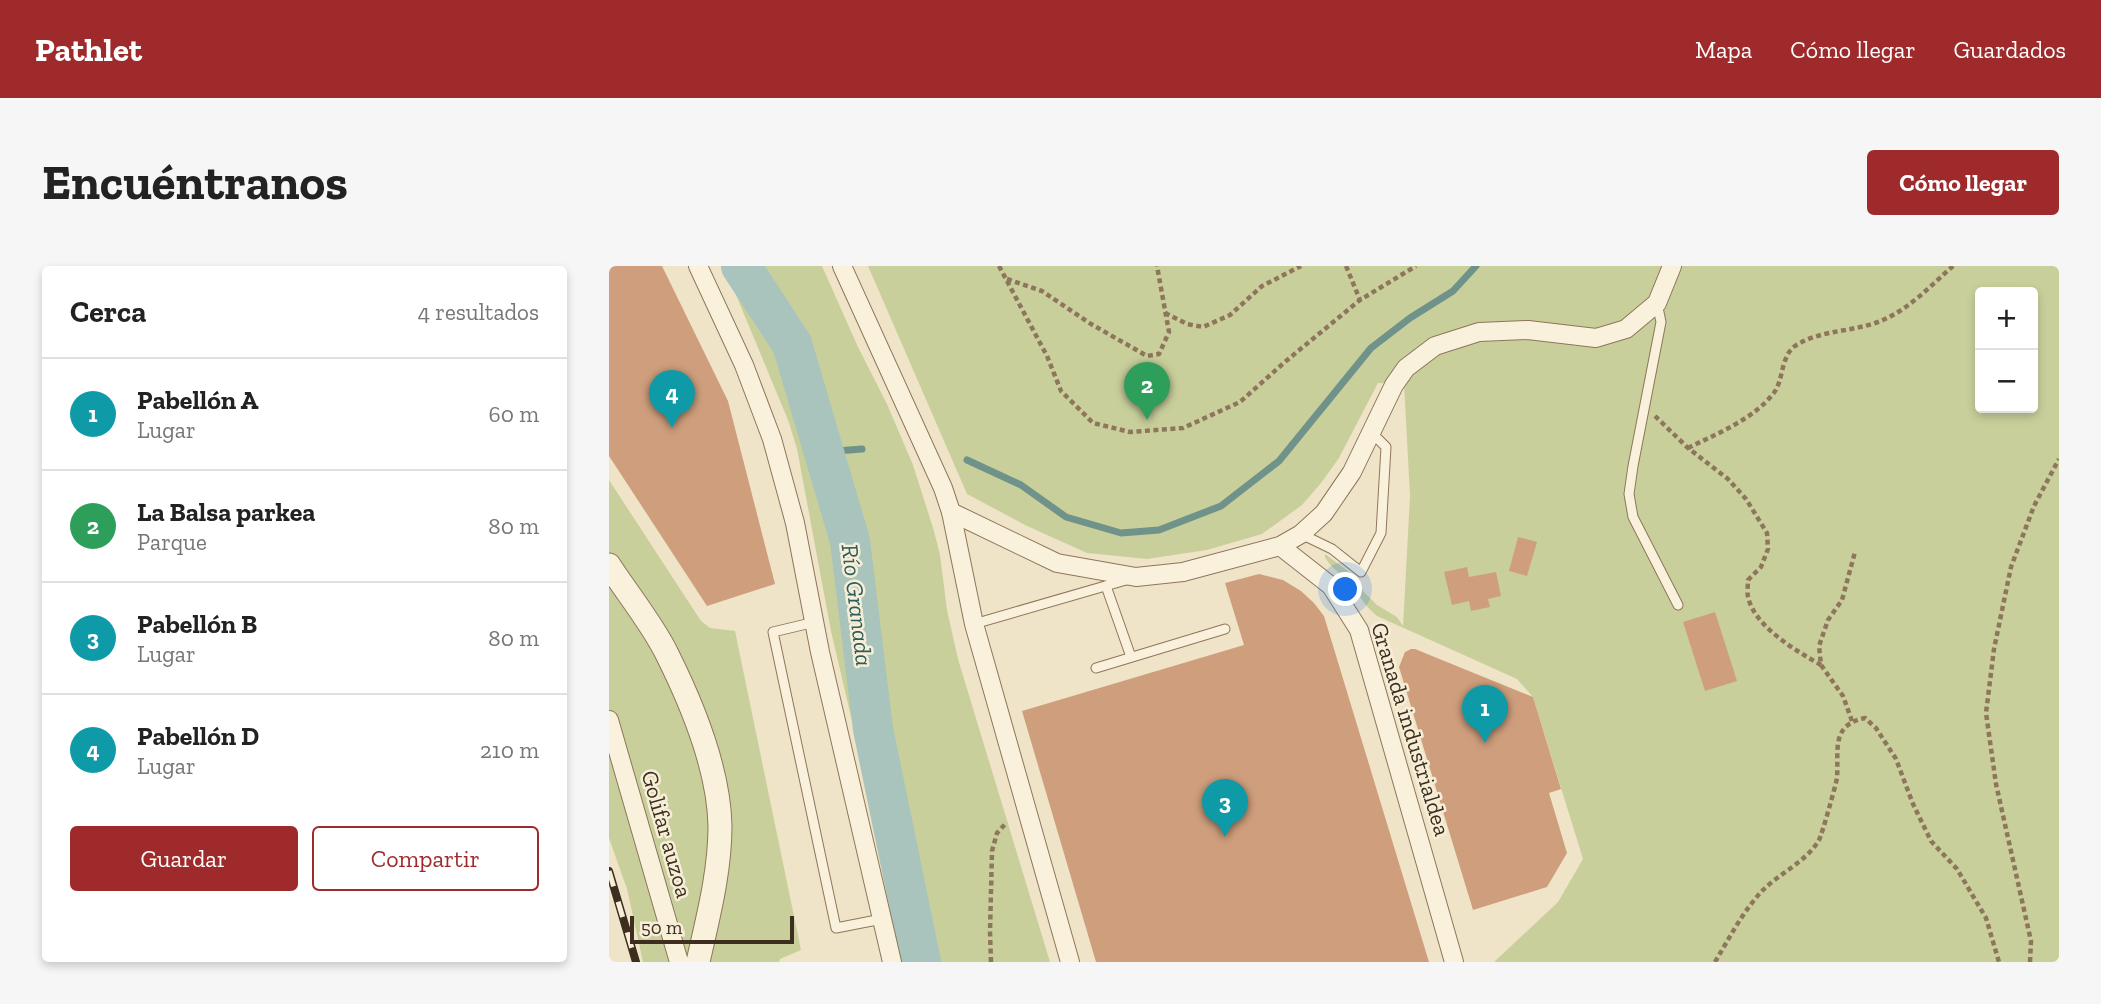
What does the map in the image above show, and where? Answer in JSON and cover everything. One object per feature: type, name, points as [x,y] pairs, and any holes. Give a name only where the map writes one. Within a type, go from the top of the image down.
[{"type":"street","points":[[698,266],[744,365],[772,439],[795,523],[814,622],[891,962]]},
{"type":"street","points":[[842,266],[943,488],[951,512],[974,624],[1070,962]]},
{"type":"street","points":[[951,512],[1057,563],[1136,577],[1182,572],[1280,546],[1301,534],[1324,513],[1352,472],[1394,385],[1406,368],[1435,346],[1479,332],[1528,330],[1596,338],[1626,329],[1657,303],[1672,266]]},
{"type":"street","name":"Granada industrialdea","points":[[1280,546],[1331,586],[1359,630],[1454,962]]},
{"type":"street","points":[[609,565],[666,652],[698,726],[714,779],[720,824],[716,879],[698,962]]},
{"type":"street","name":"Golifar auzoa","points":[[609,720],[679,962]]},
{"type":"lane","points":[[1657,303],[1661,322],[1629,494],[1633,517],[1678,605]]},
{"type":"lane","points":[[1301,534],[1332,549],[1361,572],[1381,533],[1386,447],[1372,433]]},
{"type":"lane","points":[[974,624],[1136,577]]},
{"type":"lane","points":[[1106,586],[1131,657]]},
{"type":"lane","points":[[814,622],[773,632],[836,928],[882,919]]},
{"type":"lane","points":[[1096,668],[1225,629]]},
{"type":"path","points":[[999,266],[1047,356],[1062,391],[1093,423],[1130,432],[1183,428],[1240,402],[1360,300],[1416,266]]},
{"type":"path","points":[[1007,279],[1042,291],[1091,324],[1147,356],[1159,354],[1169,332],[1157,266]]},
{"type":"path","points":[[1165,313],[1187,324],[1203,327],[1230,315],[1262,286],[1301,266]]},
{"type":"path","points":[[1346,266],[1360,300]]},
{"type":"path","points":[[1688,447],[1747,418],[1775,392],[1791,349],[1808,338],[1871,324],[1899,314],[1954,266]]},
{"type":"path","points":[[1645,406],[1688,447],[1728,479],[1746,499],[1767,533],[1768,549],[1761,567],[1748,580],[1748,595],[1754,610],[1770,629],[1792,648],[1821,665],[1843,696],[1852,721]]},
{"type":"path","points":[[2030,962],[2031,941],[1996,784],[1986,713],[1994,649],[2011,567],[2034,506],[2059,459]]},
{"type":"path","points":[[1821,665],[1819,646],[1828,620],[1842,600],[1855,552]]},
{"type":"path","points":[[1715,962],[1742,917],[1763,890],[1820,840],[1837,780],[1836,746],[1844,729],[1852,721],[1865,718],[1877,728],[1896,759],[1931,841],[1957,869],[1986,918],[1999,962]]},
{"type":"path","points":[[991,962],[992,851],[997,833],[1007,822]]},
{"type":"green space","points":[[724,266],[822,266],[887,404],[913,465],[934,531],[958,659],[1050,962],[908,962],[831,631],[797,449],[788,420]]},
{"type":"green space","points":[[868,266],[2059,266],[2059,962],[1494,962],[1558,902],[1583,859],[1533,697],[1517,679],[1377,616],[1325,557],[1325,554],[1353,575],[1364,592],[1377,605],[1397,617],[1403,626],[1410,496],[1404,384],[1378,383],[1339,458],[1321,483],[1302,505],[1262,534],[1207,550],[1147,559],[1087,553],[1027,526],[967,494]]},
{"type":"green space","points":[[609,480],[701,621],[710,628],[735,631],[801,950],[780,959],[779,962],[643,962],[627,889],[609,838]]},
{"type":"building","points":[[609,266],[662,266],[728,401],[775,584],[707,606],[609,456]]},
{"type":"building","points":[[1518,537],[1537,542],[1527,576],[1509,571]]},
{"type":"building","points":[[1467,567],[1469,577],[1496,572],[1501,596],[1488,599],[1490,607],[1471,611],[1469,601],[1452,605],[1444,572]]},
{"type":"building","points":[[1259,574],[1283,580],[1301,591],[1324,616],[1429,962],[1096,962],[1022,711],[1244,645],[1225,583]]},
{"type":"building","points":[[1715,612],[1737,681],[1705,691],[1683,622]]},
{"type":"building","points":[[1411,649],[1533,697],[1561,789],[1549,793],[1567,853],[1547,887],[1473,910],[1399,667],[1405,652]]},
{"type":"waterway","name":"Río Granada","points":[[741,266],[792,344],[850,541],[873,729],[921,962]]},
{"type":"waterway","points":[[967,460],[1021,485],[1066,517],[1121,533],[1159,530],[1221,506],[1279,461],[1371,348],[1410,318],[1453,291],[1476,266]]},
{"type":"waterway","points":[[823,450],[862,449]]},
{"type":"railway","points":[[609,871],[636,962]]},
{"type":"place","name":"La Balsa parkea","points":[[1147,420]]},
{"type":"place","name":"Pabellón D","points":[[672,428]]},
{"type":"place","name":"Pabellón A","points":[[1485,743]]},
{"type":"place","name":"Pabellón B","points":[[1225,837]]}]
